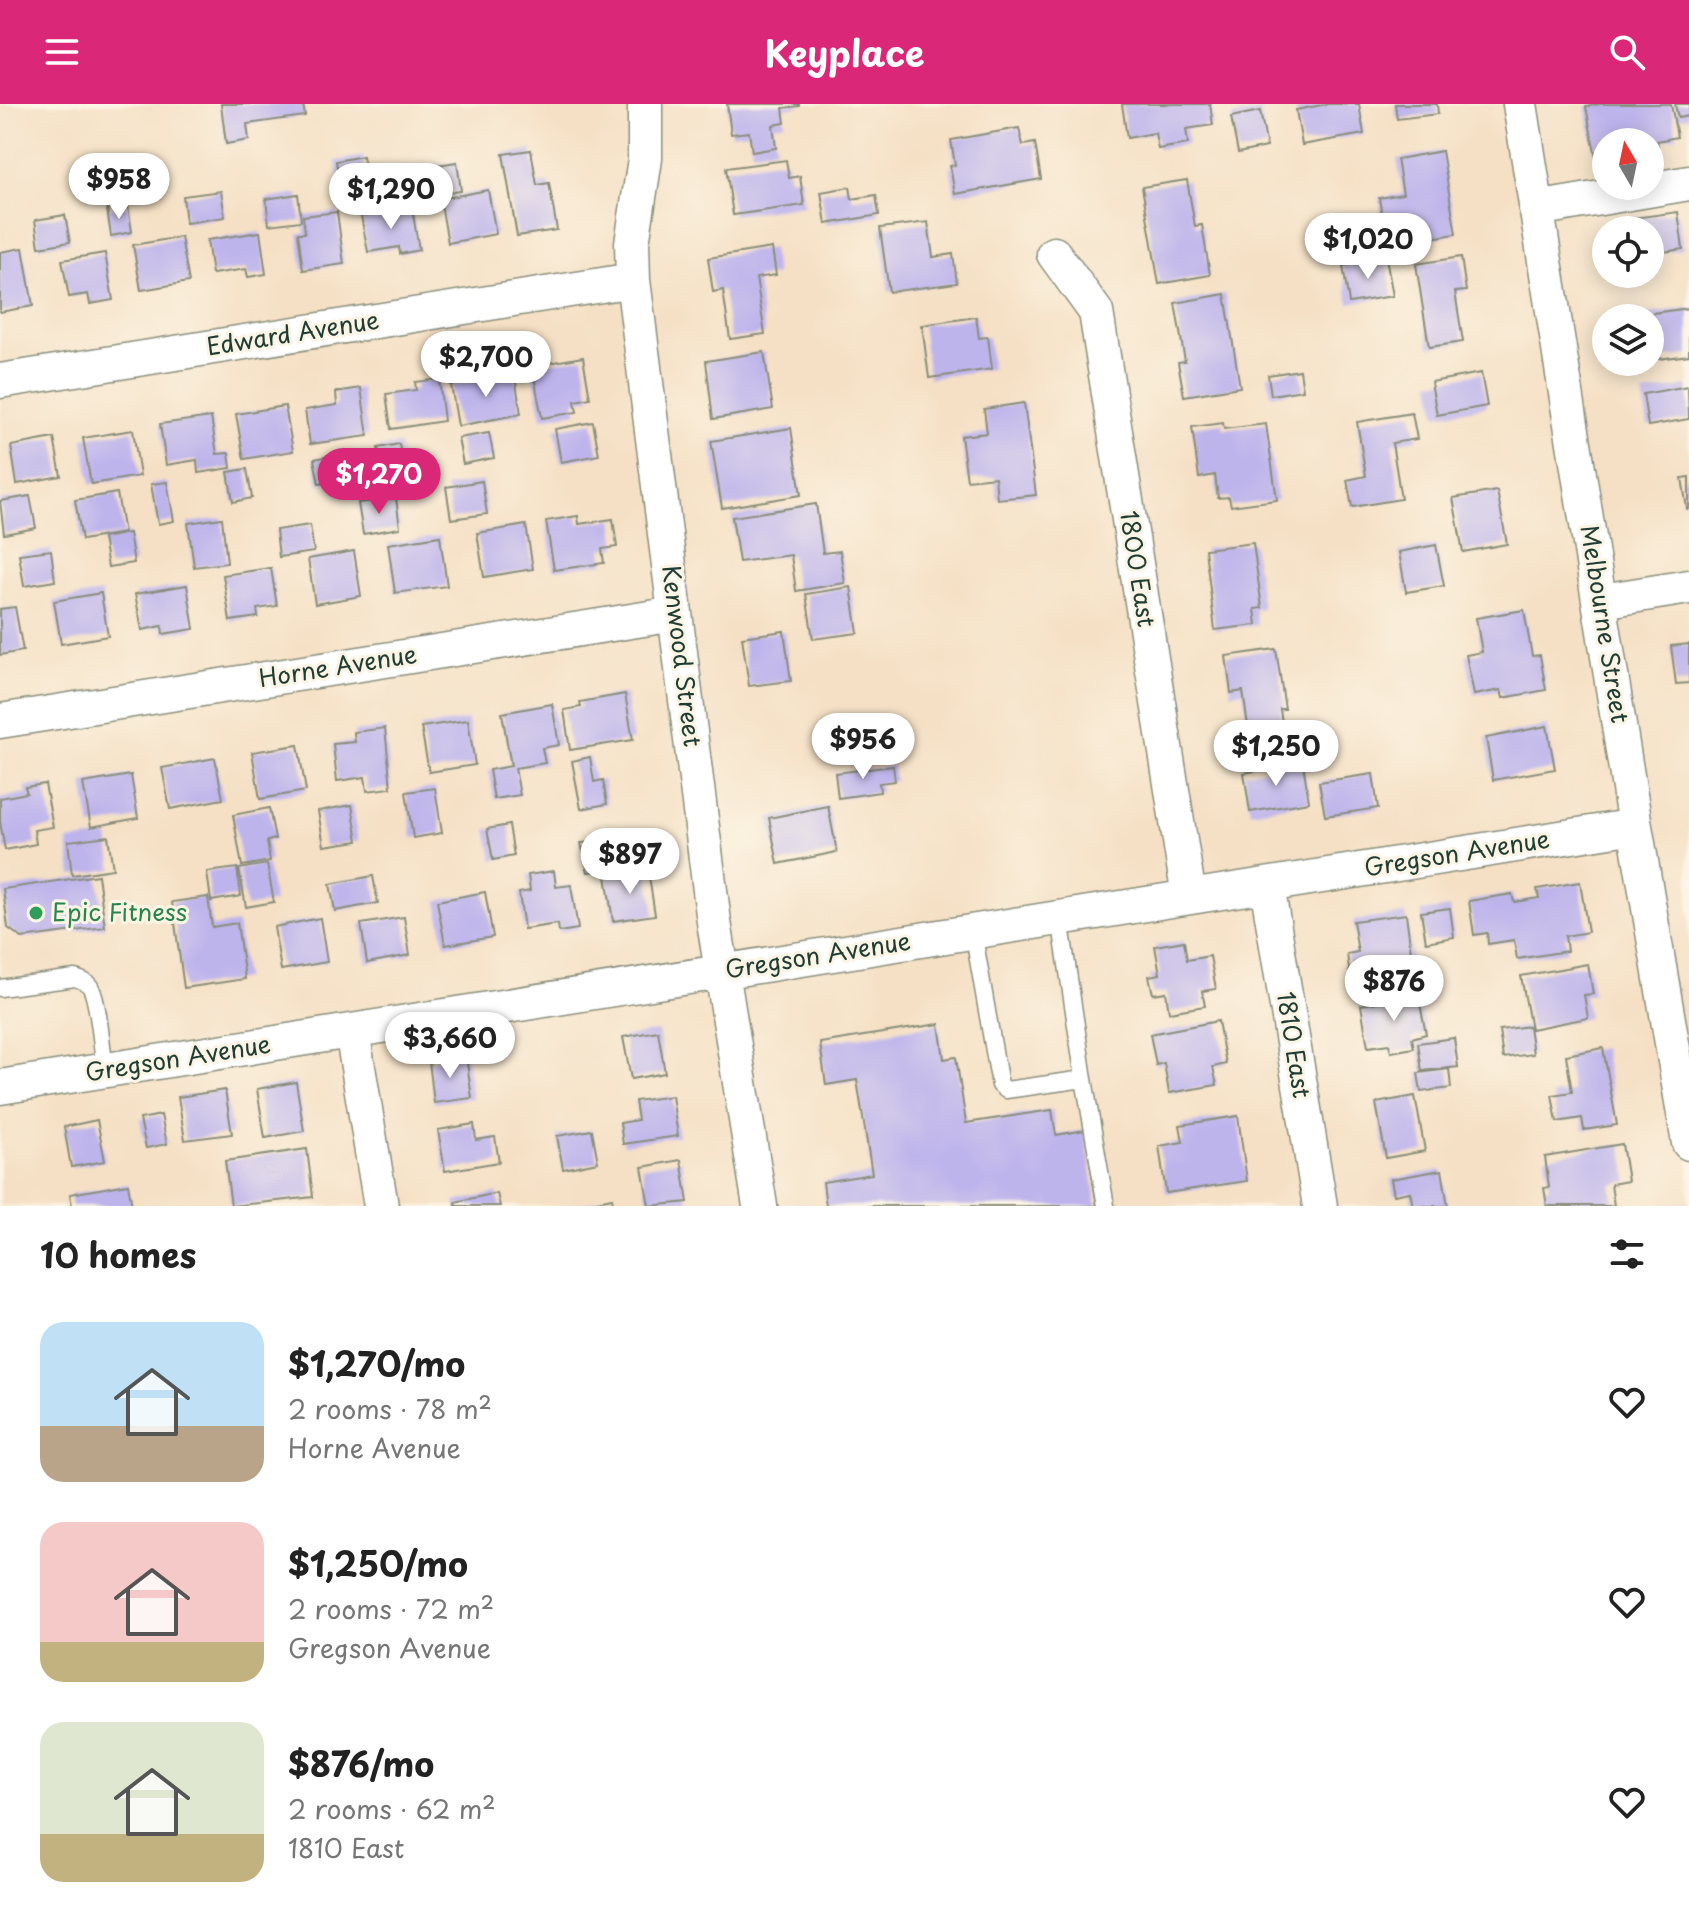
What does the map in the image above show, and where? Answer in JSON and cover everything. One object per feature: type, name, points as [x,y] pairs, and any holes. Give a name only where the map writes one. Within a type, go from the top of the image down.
[{"type":"street","name":"Kenwood Street","points":[[645,104],[645,159],[632,243],[633,280],[714,922],[760,1206]]},
{"type":"street","name":"Melbourne Street","points":[[1520,104],[1635,826],[1689,1143]]},
{"type":"street","points":[[1536,209],[1689,183]]},
{"type":"street","name":"1800 East","points":[[1054,254],[1096,312],[1189,897]]},
{"type":"street","name":"Edward Avenue","points":[[0,381],[633,280]]},
{"type":"street","points":[[1601,601],[1689,587]]},
{"type":"street","name":"Horne Avenue","points":[[0,721],[675,614]]},
{"type":"street","name":"Gregson Avenue","points":[[0,1087],[1635,826]]},
{"type":"street","name":"1810 East","points":[[1267,885],[1320,1206]]},
{"type":"street","points":[[352,1031],[381,1206]]},
{"type":"lane","points":[[1060,918],[1106,1206]]},
{"type":"lane","points":[[973,931],[1000,1085],[1006,1090],[1084,1079]]},
{"type":"lane","points":[[0,988],[75,978],[85,982],[91,989],[94,1002],[105,1070]]},
{"type":"building","points":[[221,104],[303,104],[305,116],[247,124],[249,140],[226,144]]},
{"type":"building","points":[[727,104],[799,106],[783,108],[785,123],[773,125],[776,148],[752,152],[749,132],[731,134]]},
{"type":"building","points":[[1122,104],[1210,104],[1213,125],[1186,129],[1188,144],[1158,149],[1155,133],[1127,138]]},
{"type":"building","points":[[1327,104],[1359,104],[1364,134],[1302,145],[1296,110]]},
{"type":"building","points":[[1395,104],[1437,104],[1438,114],[1397,119]]},
{"type":"building","points":[[1600,104],[1671,104],[1677,137],[1664,140],[1664,128],[1592,128],[1592,138],[1586,107]]},
{"type":"building","points":[[1675,104],[1689,104],[1689,116],[1678,118]]},
{"type":"building","points":[[1260,111],[1267,147],[1238,153],[1231,117]]},
{"type":"building","points":[[1019,128],[1023,145],[1035,143],[1041,179],[955,194],[950,166],[955,165],[951,140]]},
{"type":"building","points":[[531,150],[537,185],[549,183],[557,230],[517,236],[503,154]]},
{"type":"building","points":[[1442,151],[1456,234],[1387,245],[1379,198],[1403,194],[1397,159]]},
{"type":"building","points":[[363,156],[368,187],[341,192],[336,161]]},
{"type":"building","points":[[786,160],[789,178],[800,176],[804,205],[733,215],[726,168]]},
{"type":"building","points":[[457,162],[461,191],[421,196],[417,168]]},
{"type":"building","points":[[1187,180],[1195,226],[1202,225],[1210,275],[1159,284],[1142,187]]},
{"type":"building","points":[[850,187],[852,199],[876,195],[879,215],[826,224],[821,192]]},
{"type":"building","points":[[488,190],[496,234],[448,243],[440,199]]},
{"type":"building","points":[[221,191],[225,217],[186,223],[183,196]]},
{"type":"building","points":[[298,194],[301,221],[269,225],[266,199]]},
{"type":"building","points":[[128,206],[132,232],[111,236],[107,209]]},
{"type":"building","points":[[412,208],[419,250],[400,254],[399,247],[368,252],[361,216]]},
{"type":"building","points":[[337,212],[344,264],[303,270],[298,233],[305,233],[303,216]]},
{"type":"building","points":[[1678,212],[1683,249],[1664,252],[1664,216],[1648,216]]},
{"type":"building","points":[[65,215],[70,242],[39,247],[35,220]]},
{"type":"building","points":[[928,222],[933,257],[953,254],[957,283],[889,292],[880,228]]},
{"type":"building","points":[[260,232],[266,274],[248,277],[246,269],[212,274],[207,240]]},
{"type":"building","points":[[181,237],[189,282],[141,290],[133,245]]},
{"type":"building","points":[[23,248],[33,306],[0,312],[0,252]]},
{"type":"building","points":[[772,248],[776,275],[756,278],[765,334],[730,339],[723,290],[713,292],[708,258]]},
{"type":"building","points":[[105,253],[113,300],[90,304],[88,294],[69,297],[62,260]]},
{"type":"building","points":[[1461,257],[1466,291],[1455,292],[1463,342],[1429,347],[1416,264]]},
{"type":"building","points":[[1386,258],[1393,296],[1349,303],[1343,266]]},
{"type":"building","points":[[1225,294],[1240,387],[1184,396],[1178,362],[1185,361],[1175,303]]},
{"type":"building","points":[[1689,308],[1689,355],[1664,358],[1664,311]]},
{"type":"building","points":[[976,317],[979,338],[988,337],[992,369],[929,378],[922,325]]},
{"type":"building","points":[[764,352],[773,409],[713,419],[706,361]]},
{"type":"building","points":[[583,357],[590,398],[575,401],[577,412],[542,418],[532,366]]},
{"type":"building","points":[[1300,370],[1303,390],[1271,395],[1268,375]]},
{"type":"building","points":[[514,371],[521,414],[458,426],[451,385]]},
{"type":"building","points":[[1481,373],[1487,406],[1437,415],[1431,382]]},
{"type":"building","points":[[439,379],[444,421],[391,429],[386,394],[416,390],[415,382]]},
{"type":"building","points":[[1688,386],[1689,419],[1648,426],[1643,394]]},
{"type":"building","points":[[361,388],[368,436],[310,444],[305,410],[337,405],[336,392]]},
{"type":"building","points":[[1024,403],[1036,495],[997,499],[995,477],[967,480],[961,436],[987,433],[984,409]]},
{"type":"building","points":[[285,406],[293,451],[244,459],[236,414]]},
{"type":"building","points":[[1412,413],[1417,439],[1392,443],[1401,499],[1352,507],[1347,480],[1366,476],[1357,422]]},
{"type":"building","points":[[211,417],[217,454],[229,453],[231,468],[198,473],[197,460],[166,465],[160,424]]},
{"type":"building","points":[[593,422],[599,455],[561,462],[555,429]]},
{"type":"building","points":[[1223,423],[1224,429],[1266,424],[1277,500],[1231,506],[1229,497],[1218,498],[1215,475],[1199,478],[1192,427]]},
{"type":"building","points":[[791,428],[801,495],[722,508],[711,441]]},
{"type":"building","points":[[133,430],[140,476],[91,484],[83,438]]},
{"type":"building","points":[[489,433],[494,458],[463,464],[458,438]]},
{"type":"building","points":[[54,438],[61,476],[17,484],[11,446]]},
{"type":"building","points":[[399,444],[406,482],[386,486],[378,448]]},
{"type":"building","points":[[345,453],[350,478],[319,484],[314,459]]},
{"type":"building","points":[[247,469],[252,498],[233,502],[228,472]]},
{"type":"building","points":[[1689,477],[1689,509],[1687,509],[1682,478]]},
{"type":"building","points":[[482,481],[487,514],[451,519],[446,487]]},
{"type":"building","points":[[167,482],[174,521],[158,524],[151,484]]},
{"type":"building","points":[[1497,491],[1507,544],[1463,552],[1453,498]]},
{"type":"building","points":[[117,493],[124,533],[82,540],[75,500]]},
{"type":"building","points":[[30,496],[36,528],[4,534],[0,501]]},
{"type":"building","points":[[396,498],[400,528],[363,534],[358,503]]},
{"type":"building","points":[[816,504],[823,553],[840,551],[845,583],[796,591],[791,555],[739,562],[732,517]]},
{"type":"building","points":[[578,516],[579,524],[613,519],[617,547],[602,549],[604,563],[554,570],[546,521]]},
{"type":"building","points":[[222,518],[227,563],[194,567],[188,523]]},
{"type":"building","points":[[310,525],[314,552],[279,557],[276,530]]},
{"type":"building","points":[[526,525],[533,569],[484,577],[477,533]]},
{"type":"building","points":[[129,533],[134,563],[108,567],[103,538]]},
{"type":"building","points":[[440,536],[447,586],[395,593],[388,544]]},
{"type":"building","points":[[1253,543],[1262,608],[1255,609],[1257,625],[1215,630],[1205,549]]},
{"type":"building","points":[[1436,545],[1444,586],[1406,592],[1399,552]]},
{"type":"building","points":[[51,550],[55,581],[24,586],[19,554]]},
{"type":"building","points":[[354,551],[361,596],[315,604],[308,559]]},
{"type":"building","points":[[271,568],[277,606],[257,609],[258,617],[230,621],[223,575]]},
{"type":"building","points":[[187,585],[194,629],[163,634],[162,626],[142,630],[135,594]]},
{"type":"building","points":[[851,587],[858,633],[813,639],[806,594]]},
{"type":"building","points":[[101,593],[108,636],[61,644],[54,601]]},
{"type":"building","points":[[15,607],[23,651],[0,655],[0,609]]},
{"type":"building","points":[[1524,610],[1532,656],[1540,655],[1546,690],[1503,698],[1501,690],[1474,695],[1466,655],[1482,652],[1476,618]]},
{"type":"building","points":[[784,631],[791,681],[749,686],[742,637]]},
{"type":"building","points":[[1689,644],[1689,683],[1676,684],[1671,646]]},
{"type":"building","points":[[1276,649],[1285,709],[1280,709],[1284,737],[1250,741],[1243,691],[1231,693],[1226,656]]},
{"type":"building","points":[[625,694],[633,740],[570,750],[564,710],[581,707],[580,702]]},
{"type":"building","points":[[552,704],[559,745],[542,748],[545,763],[515,768],[520,795],[494,799],[489,770],[511,766],[502,713]]},
{"type":"building","points":[[468,720],[475,765],[429,772],[421,727]]},
{"type":"building","points":[[1547,726],[1555,769],[1493,780],[1486,738]]},
{"type":"building","points":[[385,728],[391,788],[367,791],[365,777],[337,781],[333,744],[355,742],[354,732]]},
{"type":"building","points":[[298,745],[306,791],[260,799],[252,752]]},
{"type":"building","points":[[590,757],[594,782],[603,780],[607,804],[581,809],[572,761]]},
{"type":"building","points":[[215,758],[223,799],[170,809],[162,768]]},
{"type":"building","points":[[1303,763],[1309,802],[1250,812],[1244,773]]},
{"type":"building","points":[[893,766],[895,781],[879,783],[880,792],[838,798],[835,773]]},
{"type":"building","points":[[1373,774],[1378,808],[1325,816],[1319,782]]},
{"type":"building","points":[[131,775],[138,818],[91,827],[83,783]]},
{"type":"building","points":[[45,784],[53,827],[34,830],[36,844],[5,850],[0,798],[27,793],[25,787]]},
{"type":"building","points":[[435,788],[442,833],[413,838],[406,792]]},
{"type":"building","points":[[352,805],[358,841],[324,846],[318,811]]},
{"type":"building","points":[[828,806],[837,852],[778,864],[769,818]]},
{"type":"building","points":[[269,808],[275,839],[267,841],[270,861],[242,866],[233,815]]},
{"type":"building","points":[[509,825],[514,856],[493,860],[487,829]]},
{"type":"building","points":[[108,836],[113,869],[72,875],[68,841]]},
{"type":"building","points":[[616,839],[620,867],[588,872],[581,843]]},
{"type":"building","points":[[267,864],[274,902],[246,907],[239,869]]},
{"type":"building","points":[[237,868],[241,896],[211,901],[207,872]]},
{"type":"building","points":[[648,870],[655,915],[613,921],[606,876]]},
{"type":"building","points":[[554,871],[556,887],[571,885],[578,929],[559,932],[558,924],[524,929],[519,893],[530,891],[528,875]]},
{"type":"building","points":[[98,875],[105,927],[22,938],[8,928],[3,889]]},
{"type":"building","points":[[373,876],[378,903],[335,911],[330,884]]},
{"type":"building","points":[[1580,882],[1588,932],[1565,936],[1567,951],[1517,959],[1514,940],[1488,944],[1487,933],[1474,935],[1469,901],[1512,894],[1514,902],[1539,898],[1537,889]]},
{"type":"building","points":[[485,892],[493,937],[445,945],[437,901]]},
{"type":"building","points":[[208,897],[212,927],[237,923],[245,979],[184,988],[172,902]]},
{"type":"building","points":[[1450,908],[1454,937],[1426,942],[1421,912]]},
{"type":"building","points":[[1406,914],[1414,974],[1351,984],[1347,954],[1358,952],[1353,921]]},
{"type":"building","points":[[404,917],[410,955],[367,963],[361,924]]},
{"type":"building","points":[[320,918],[327,962],[281,970],[274,927]]},
{"type":"building","points":[[1184,941],[1187,960],[1210,956],[1216,989],[1202,991],[1205,1006],[1169,1012],[1166,992],[1153,994],[1149,976],[1160,974],[1155,946]]},
{"type":"building","points":[[1588,964],[1593,994],[1584,995],[1588,1018],[1531,1029],[1521,976]]},
{"type":"building","points":[[1418,994],[1426,1034],[1412,1038],[1414,1048],[1391,1052],[1389,1044],[1368,1047],[1361,1005]]},
{"type":"building","points":[[1218,1021],[1226,1064],[1213,1067],[1217,1085],[1169,1093],[1164,1063],[1156,1065],[1150,1034]]},
{"type":"building","points":[[939,1024],[944,1059],[956,1057],[966,1123],[1052,1110],[1056,1135],[1085,1130],[1097,1206],[826,1206],[823,1182],[872,1174],[857,1080],[826,1085],[820,1043]]},
{"type":"building","points":[[1529,1026],[1533,1054],[1503,1058],[1499,1030]]},
{"type":"building","points":[[658,1031],[665,1073],[631,1079],[623,1037]]},
{"type":"building","points":[[1454,1038],[1458,1067],[1422,1071],[1418,1043]]},
{"type":"building","points":[[1603,1048],[1617,1125],[1584,1130],[1582,1118],[1557,1122],[1552,1095],[1572,1092],[1566,1055]]},
{"type":"building","points":[[466,1056],[472,1098],[434,1103],[429,1061]]},
{"type":"building","points":[[1449,1069],[1451,1088],[1421,1092],[1418,1073]]},
{"type":"building","points":[[296,1082],[304,1131],[265,1138],[257,1089]]},
{"type":"building","points":[[225,1090],[232,1134],[185,1140],[178,1097]]},
{"type":"building","points":[[672,1096],[678,1136],[623,1144],[620,1123],[638,1120],[635,1101]]},
{"type":"building","points":[[1415,1096],[1425,1151],[1386,1158],[1376,1103]]},
{"type":"building","points":[[161,1115],[167,1144],[146,1148],[140,1119]]},
{"type":"building","points":[[1238,1116],[1247,1181],[1166,1193],[1159,1146],[1183,1142],[1180,1125]]},
{"type":"building","points":[[97,1120],[105,1161],[71,1167],[64,1127]]},
{"type":"building","points":[[474,1124],[476,1140],[495,1137],[499,1162],[445,1171],[438,1130]]},
{"type":"building","points":[[592,1130],[598,1162],[563,1169],[557,1136]]},
{"type":"building","points":[[1622,1144],[1628,1181],[1611,1184],[1614,1206],[1547,1206],[1544,1188],[1549,1187],[1545,1157]]},
{"type":"building","points":[[307,1149],[313,1197],[231,1206],[225,1161]]},
{"type":"building","points":[[681,1160],[688,1202],[649,1206],[642,1167]]},
{"type":"building","points":[[1442,1170],[1448,1206],[1413,1206],[1410,1192],[1394,1195],[1391,1179]]},
{"type":"building","points":[[128,1184],[132,1206],[72,1206],[70,1194]]},
{"type":"building","points":[[497,1193],[500,1206],[456,1206],[455,1202]]},
{"type":"building","points":[[612,1198],[614,1206],[577,1205]]},
{"type":"place","name":"Epic Fitness","points":[[36,913]]}]
